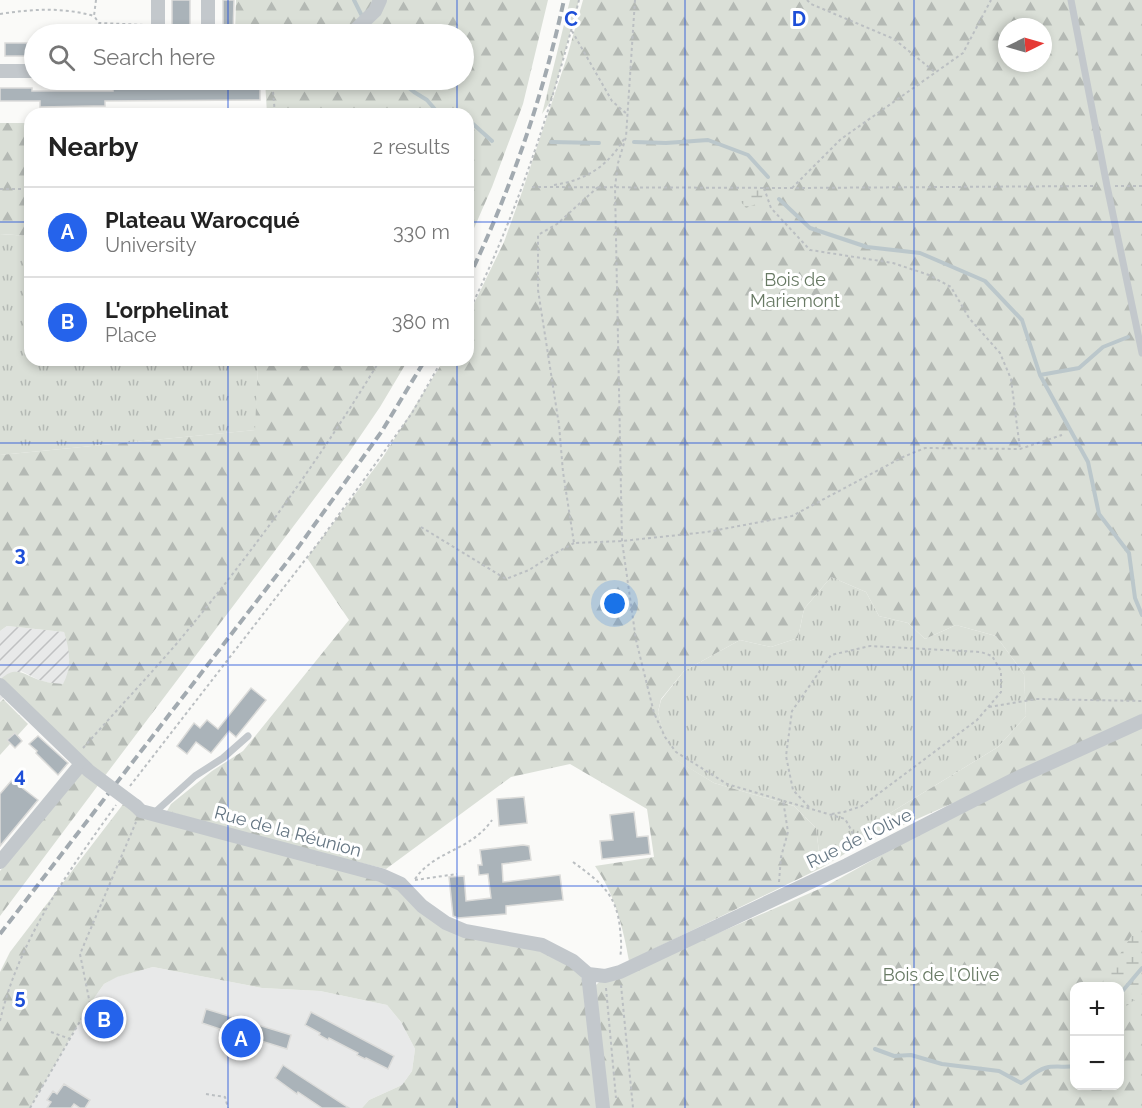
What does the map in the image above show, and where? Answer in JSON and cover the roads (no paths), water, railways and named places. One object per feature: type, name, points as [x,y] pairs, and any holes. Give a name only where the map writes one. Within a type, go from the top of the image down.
[{"type":"street","points":[[158,0],[158,24]]},
{"type":"street","points":[[208,0],[208,24]]},
{"type":"street","points":[[362,24],[381,0]]},
{"type":"street","points":[[0,71],[24,71]]},
{"type":"street","name":"Rue de la Réunion","points":[[0,685],[81,764],[143,810],[360,869],[400,884],[422,906],[446,923],[465,931],[542,945],[573,961],[588,974]]},
{"type":"street","name":"Rue de l'Olive","points":[[588,974],[612,974],[847,865],[1016,779],[1142,721]]},
{"type":"street","points":[[0,862],[81,764]]},
{"type":"street","points":[[588,974],[603,1108]]},
{"type":"lane","points":[[1071,0],[1142,353]]},
{"type":"lane","points":[[143,810],[223,758],[248,736]]},
{"type":"waterway","points":[[354,0],[363,18]]},
{"type":"waterway","points":[[412,90],[427,100],[434,108]]},
{"type":"waterway","points":[[474,125],[492,141]]},
{"type":"waterway","points":[[634,142],[666,143],[708,140],[748,155],[768,177]]},
{"type":"waterway","points":[[551,142],[599,143]]},
{"type":"waterway","points":[[779,199],[810,228],[867,247],[920,253],[985,281],[1022,320],[1040,375],[1088,462],[1099,514],[1129,553],[1135,598],[1142,615]]},
{"type":"waterway","points":[[1040,375],[1079,368],[1103,347],[1128,337]]},
{"type":"waterway","points":[[1124,989],[1142,968]]},
{"type":"waterway","points":[[875,1049],[894,1056],[911,1055],[942,1064],[999,1071],[1021,1083],[1045,1068],[1070,1067]]},
{"type":"railway","points":[[474,266],[512,177],[536,107],[564,0]]},
{"type":"railway","points":[[0,934],[297,549],[382,431],[421,366]]},
{"type":"place","name":"L'orphelinat","points":[[104,1019]]},
{"type":"place","name":"Plateau Warocqué","points":[[241,1038]]},
{"type":"park label","name":"Bois de Mariemont","points":[[795,289]]},
{"type":"park label","name":"Bois de l'Olive","points":[[941,974]]}]
